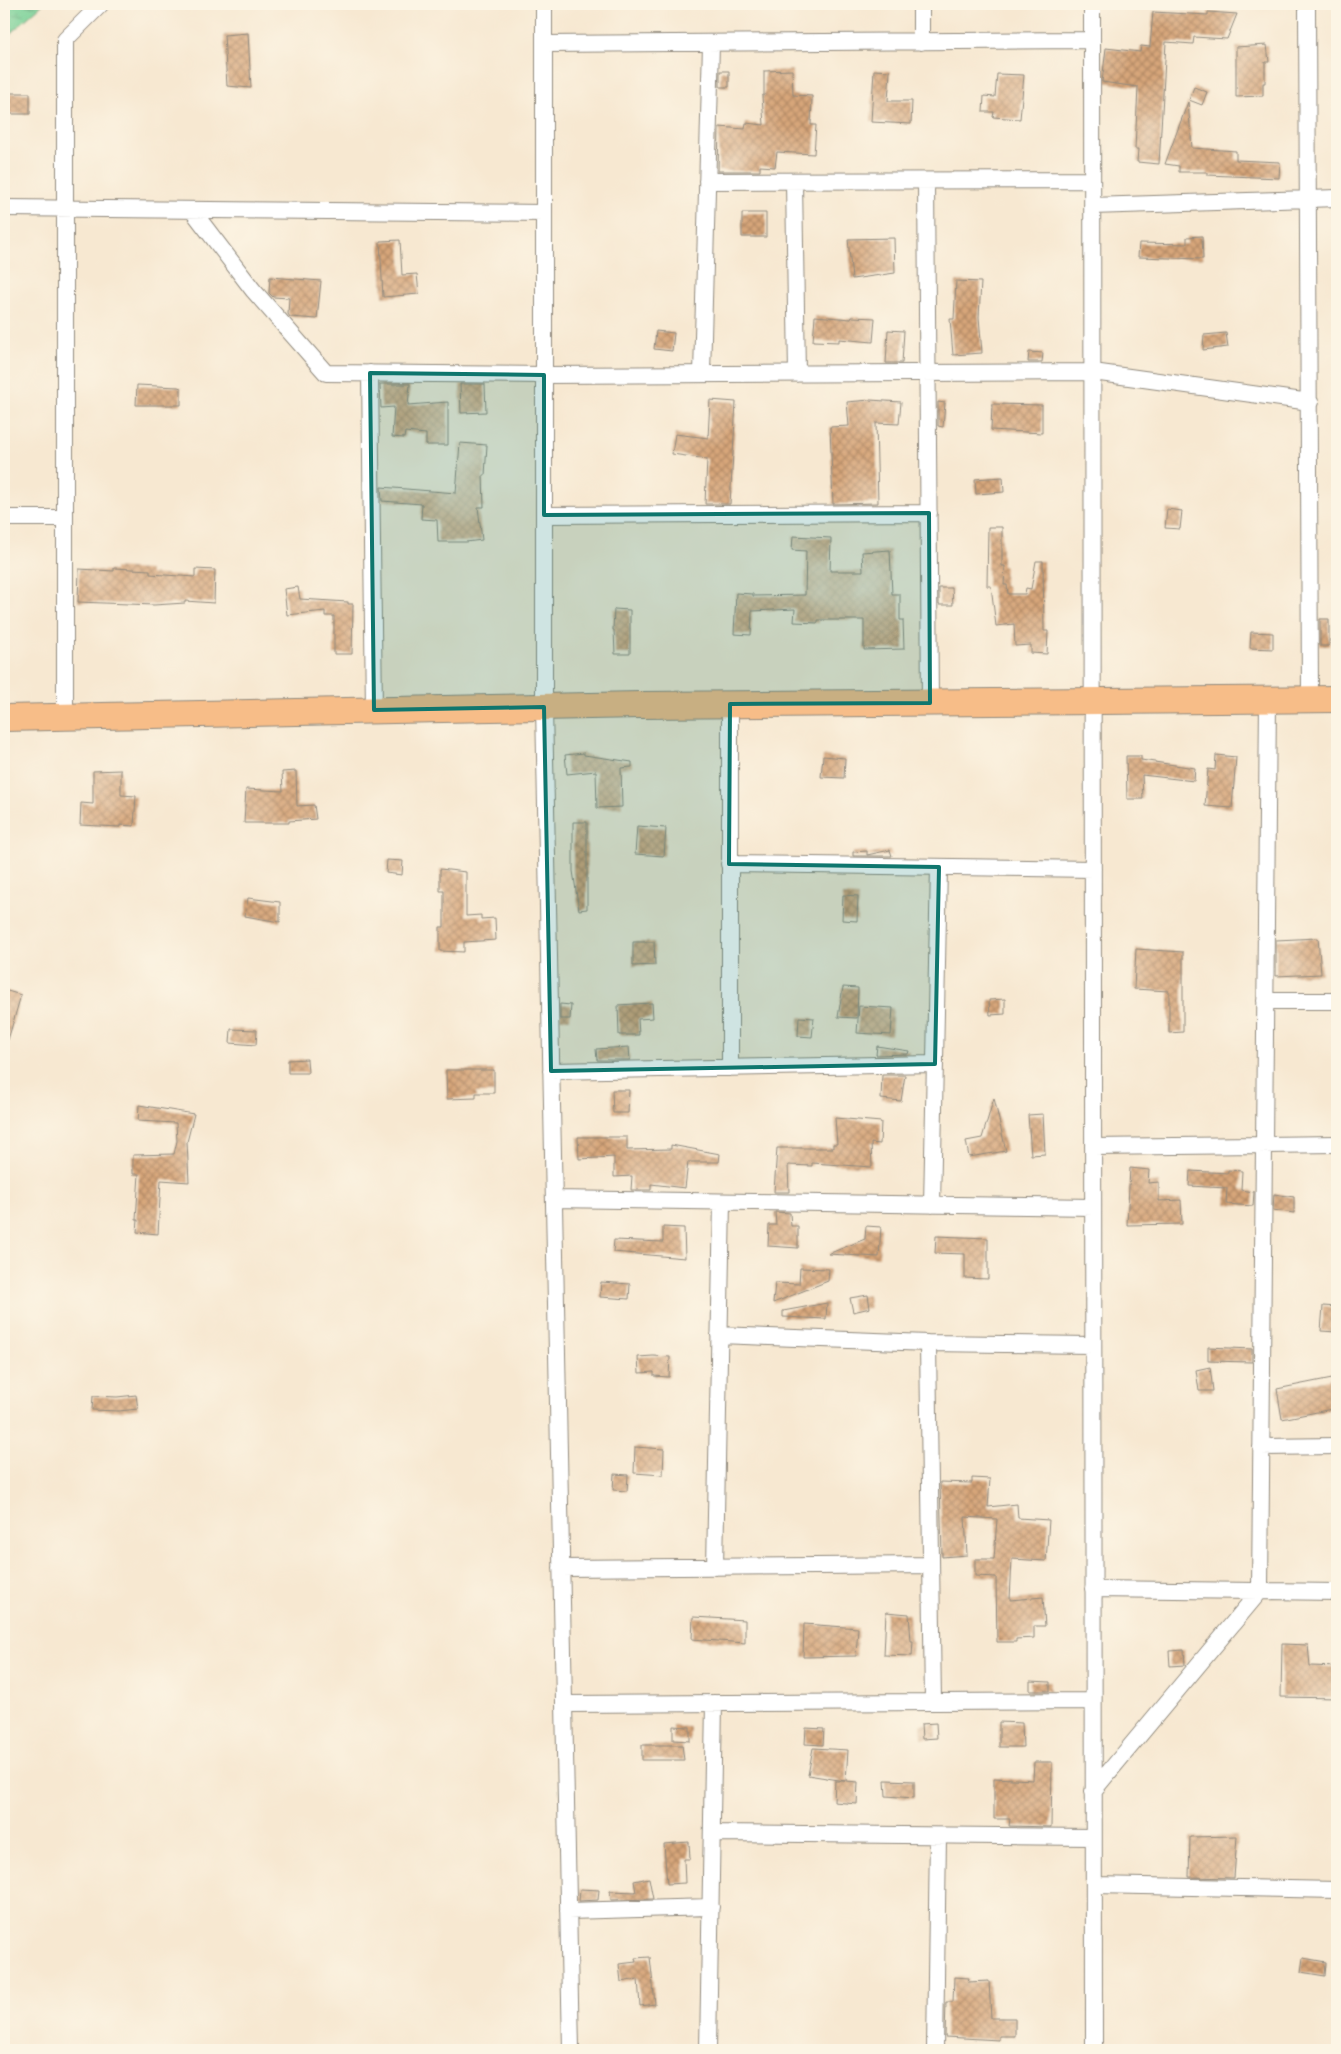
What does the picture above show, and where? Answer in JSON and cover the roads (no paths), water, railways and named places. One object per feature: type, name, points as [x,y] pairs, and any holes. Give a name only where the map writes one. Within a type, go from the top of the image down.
[{"type":"main road","points":[[4,718],[730,704],[1337,699]]},
{"type":"street","points":[[65,716],[65,40],[101,4]]},
{"type":"street","points":[[544,4],[544,707],[571,2050]]},
{"type":"street","points":[[921,4],[921,42]]},
{"type":"street","points":[[1092,4],[1094,2050]]},
{"type":"street","points":[[1307,4],[1310,699]]},
{"type":"street","points":[[544,44],[1092,40]]},
{"type":"street","points":[[702,374],[711,44]]},
{"type":"street","points":[[707,180],[1092,180]]},
{"type":"street","points":[[926,180],[930,703]]},
{"type":"street","points":[[794,181],[797,374]]},
{"type":"street","points":[[1092,206],[1337,198]]},
{"type":"street","points":[[4,208],[544,213]]},
{"type":"street","points":[[192,210],[253,290],[326,373],[544,375],[1092,372],[1310,402]]},
{"type":"street","points":[[370,373],[374,710]]},
{"type":"street","points":[[544,515],[929,512]]},
{"type":"street","points":[[4,518],[65,518]]},
{"type":"street","points":[[1093,1791],[1260,1591],[1268,699]]},
{"type":"street","points":[[730,704],[730,1068]]},
{"type":"street","points":[[729,864],[1093,869]]},
{"type":"street","points":[[932,1205],[938,867]]},
{"type":"street","points":[[1265,1001],[1337,1001]]},
{"type":"street","points":[[551,1071],[935,1064]]},
{"type":"street","points":[[1093,1147],[1337,1144]]},
{"type":"street","points":[[554,1200],[1093,1207]]},
{"type":"street","points":[[715,1567],[722,1202]]},
{"type":"street","points":[[719,1335],[928,1343],[1093,1345]]},
{"type":"street","points":[[928,1343],[933,1702]]},
{"type":"street","points":[[1261,1447],[1337,1446]]},
{"type":"street","points":[[561,1568],[931,1565]]},
{"type":"street","points":[[1093,1589],[1337,1592]]},
{"type":"street","points":[[564,1704],[1093,1701]]},
{"type":"street","points":[[708,2050],[714,1703]]},
{"type":"street","points":[[712,1833],[1093,1837]]},
{"type":"street","points":[[935,2050],[938,1836]]},
{"type":"street","points":[[1094,1885],[1337,1890]]},
{"type":"street","points":[[568,1912],[710,1907]]}]
